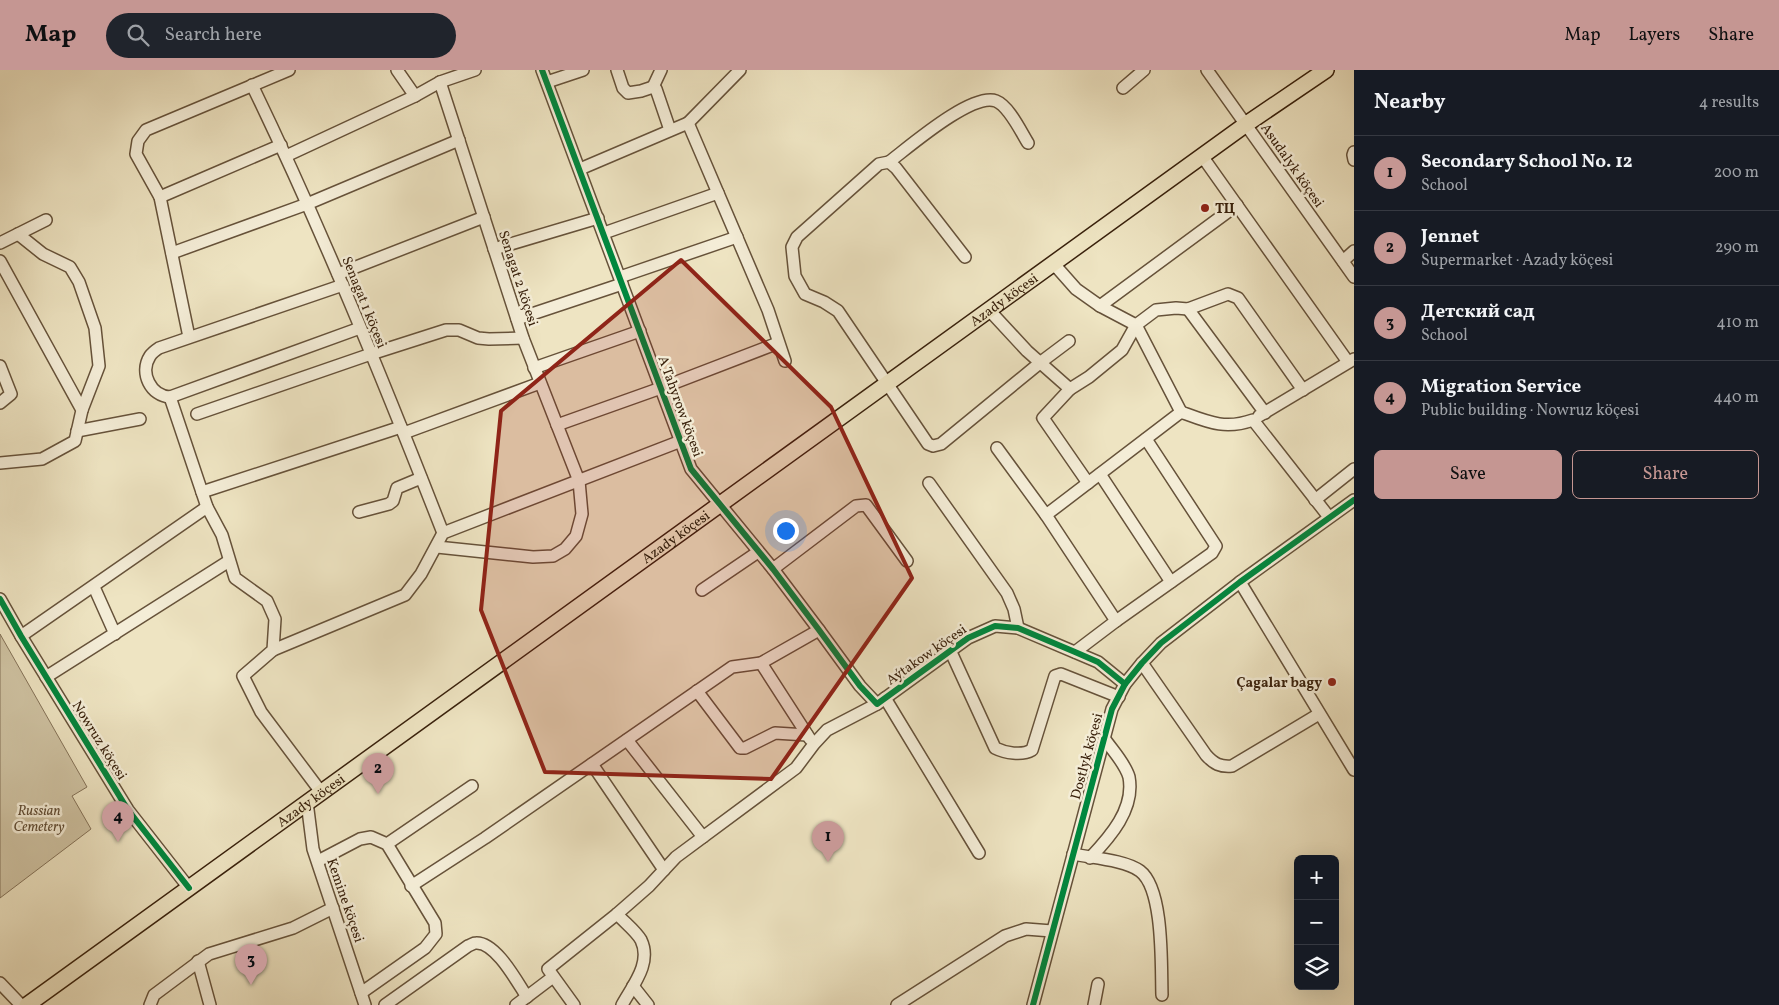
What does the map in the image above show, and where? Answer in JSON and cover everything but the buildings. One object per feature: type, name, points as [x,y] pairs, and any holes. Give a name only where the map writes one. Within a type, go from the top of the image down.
[{"type":"main road","name":"Azady köçesi","points":[[27,1005],[1246,124],[1326,70]]},
{"type":"street","points":[[189,337],[160,197],[136,154],[138,141],[146,130],[289,70]]},
{"type":"street","points":[[398,70],[415,96]]},
{"type":"street","points":[[286,156],[415,96],[440,82],[475,70]]},
{"type":"street","name":"A Tahyrow köçesi","points":[[542,70],[691,469],[773,569],[860,686],[881,701],[979,853]]},
{"type":"street","points":[[546,82],[583,70]]},
{"type":"street","points":[[617,70],[622,88],[628,93],[653,87],[661,70]]},
{"type":"street","points":[[580,169],[688,123],[740,70]]},
{"type":"street","points":[[1122,88],[1144,70]]},
{"type":"street","name":"Asudalyk köçesi","points":[[1207,70],[1354,277]]},
{"type":"street","name":"Senagat 2 köçesi","points":[[437,547],[533,557],[553,556],[565,549],[576,536],[582,514],[578,481],[516,319],[440,82]]},
{"type":"street","name":"Senagat 1 köçesi","points":[[252,86],[281,145],[341,279],[443,533]]},
{"type":"street","points":[[653,87],[656,89],[670,130]]},
{"type":"street","points":[[1028,144],[1005,107],[996,101],[982,101],[954,113],[889,162],[879,164],[797,237],[792,247],[794,276],[805,294],[824,302],[838,311],[928,444],[933,446],[938,446],[1069,341]]},
{"type":"street","points":[[688,123],[768,310],[785,361]]},
{"type":"street","points":[[172,253],[307,204],[459,140]]},
{"type":"street","points":[[160,197],[281,145]]},
{"type":"street","points":[[1354,152],[1352,155],[1354,160]]},
{"type":"street","points":[[1053,263],[1076,289],[1100,306],[1136,325],[1181,412],[1212,424],[1240,425],[1253,420],[1351,361],[1202,156]]},
{"type":"street","points":[[889,162],[896,168],[965,257]]},
{"type":"street","points":[[604,233],[718,193]]},
{"type":"street","points":[[1100,306],[1237,205]]},
{"type":"street","points":[[360,328],[170,397],[164,397],[152,389],[147,376],[146,366],[150,355],[159,348],[341,279],[484,217]]},
{"type":"street","points":[[494,249],[598,218]]},
{"type":"street","points":[[0,243],[46,220]]},
{"type":"street","points":[[0,463],[42,459],[75,441],[82,410],[99,366],[95,328],[79,282],[70,267],[43,254],[18,234]]},
{"type":"street","points":[[516,319],[737,237]]},
{"type":"street","points":[[1342,261],[1354,251]]},
{"type":"street","points":[[0,261],[82,410]]},
{"type":"street","points":[[1088,483],[1043,418],[1070,389],[1090,376],[1122,350],[1136,325],[1156,310],[1188,309],[1228,294],[1238,298],[1303,390]]},
{"type":"street","points":[[1188,309],[1265,413]]},
{"type":"street","points":[[989,310],[1027,351],[1070,389]]},
{"type":"street","points":[[197,414],[370,354],[446,330],[459,330],[478,338],[523,338]]},
{"type":"street","points":[[534,368],[640,331]]},
{"type":"street","points":[[557,425],[661,388],[778,342]]},
{"type":"street","points":[[0,366],[11,394],[0,403]]},
{"type":"street","points":[[202,492],[402,430],[540,383]]},
{"type":"street","points":[[170,397],[207,507],[222,535],[235,578],[267,601],[275,619],[273,650]]},
{"type":"street","points":[[1046,515],[1181,412]]},
{"type":"street","points":[[77,431],[140,418]]},
{"type":"street","points":[[1253,420],[1329,517]]},
{"type":"street","points":[[1075,652],[1116,620],[1212,553],[1216,546],[1146,439]]},
{"type":"street","points":[[321,792],[261,712],[243,676],[273,650],[405,595],[421,574],[443,533],[681,441]]},
{"type":"street","points":[[998,448],[1046,515],[1116,620]]},
{"type":"street","points":[[1315,500],[1354,469]]},
{"type":"street","points":[[1100,474],[1171,582]]},
{"type":"street","points":[[359,512],[389,504],[393,501],[397,488],[421,478]]},
{"type":"street","points":[[929,483],[1007,593],[1014,609],[1018,628]]},
{"type":"street","name":"Dostlyk köçesi","points":[[1033,1005],[1112,708],[1125,684],[1161,643],[1240,582],[1354,500]]},
{"type":"street","points":[[773,569],[856,506],[866,505],[907,561]]},
{"type":"street","points":[[21,636],[207,507]]},
{"type":"street","points":[[702,590],[758,552]]},
{"type":"street","points":[[46,677],[230,561]]},
{"type":"street","points":[[1240,582],[1354,770]]},
{"type":"street","points":[[94,587],[115,634]]},
{"type":"street","name":"Nowruz köçesi","points":[[0,599],[128,810],[189,888]]},
{"type":"street","name":"Aýtakow köçesi","points":[[553,977],[548,969],[617,914],[649,886],[676,858],[796,768],[811,740],[881,701],[968,638],[995,626],[1018,628],[1098,662],[1125,684]]},
{"type":"street","points":[[411,886],[732,667],[760,663],[819,630]]},
{"type":"street","points":[[950,650],[995,748],[1002,751],[1027,753],[1032,750],[1056,676],[1060,674],[1118,697]]},
{"type":"street","points":[[760,663],[811,740]]},
{"type":"street","points":[[1142,663],[1206,755],[1213,763],[1222,767],[1232,766],[1319,714]]},
{"type":"street","points":[[698,691],[740,748],[745,748],[775,733],[811,740]]},
{"type":"street","points":[[1090,858],[1107,840],[1121,820],[1130,792],[1124,766],[1104,738]]},
{"type":"street","points":[[627,740],[702,837]]},
{"type":"street","points":[[592,764],[664,870]]},
{"type":"street","points":[[387,844],[472,786]]},
{"type":"street","name":"Kemine köçesi","points":[[307,802],[313,849],[365,1005]]},
{"type":"street","points":[[318,861],[360,838],[371,837],[387,844],[435,923],[436,934],[425,948],[361,993]]},
{"type":"street","points":[[1073,854],[1127,865],[1141,872],[1151,884],[1158,910],[1162,995]]},
{"type":"street","points":[[150,1005],[154,994],[209,954],[293,928],[333,908]]},
{"type":"street","points":[[617,914],[640,939],[645,954],[644,966],[622,1005]]},
{"type":"street","points":[[897,1005],[1005,936],[1026,929],[1052,931]]},
{"type":"street","points":[[385,1005],[468,946],[476,943],[486,946],[499,956],[527,997]]},
{"type":"street","points":[[198,961],[210,1005]]},
{"type":"street","points":[[516,1005],[553,977],[574,1005]]},
{"type":"street","points":[[0,983],[21,1005]]},
{"type":"street","points":[[1094,1005],[1098,984]]},
{"type":"street","points":[[632,986],[648,1005]]},
{"type":"highlighted area","points":[[681,260],[831,407],[912,578],[771,779],[545,772],[481,610],[501,411]]},
{"type":"green space","name":"Russian Cemetery","points":[[0,634],[87,787],[72,796],[91,829],[0,898]]},
{"type":"cycle path","points":[[542,70],[691,469],[773,569],[860,686],[877,704],[968,638],[995,626],[1018,628],[1098,662],[1125,684]]},
{"type":"cycle path","points":[[1033,1005],[1112,709],[1125,684],[1161,643],[1240,582],[1354,500]]},
{"type":"cycle path","points":[[0,599],[128,810],[189,888]]},
{"type":"place","name":"ТЦ","points":[[1205,208]]},
{"type":"place","name":"Çagalar bagy","points":[[1332,682]]},
{"type":"place","name":"Jennet","points":[[378,794]]},
{"type":"place","name":"Migration Service","points":[[118,842]]},
{"type":"place","name":"Secondary School No. 12","points":[[828,862]]},
{"type":"place","name":"Детский сад","points":[[251,985]]}]
